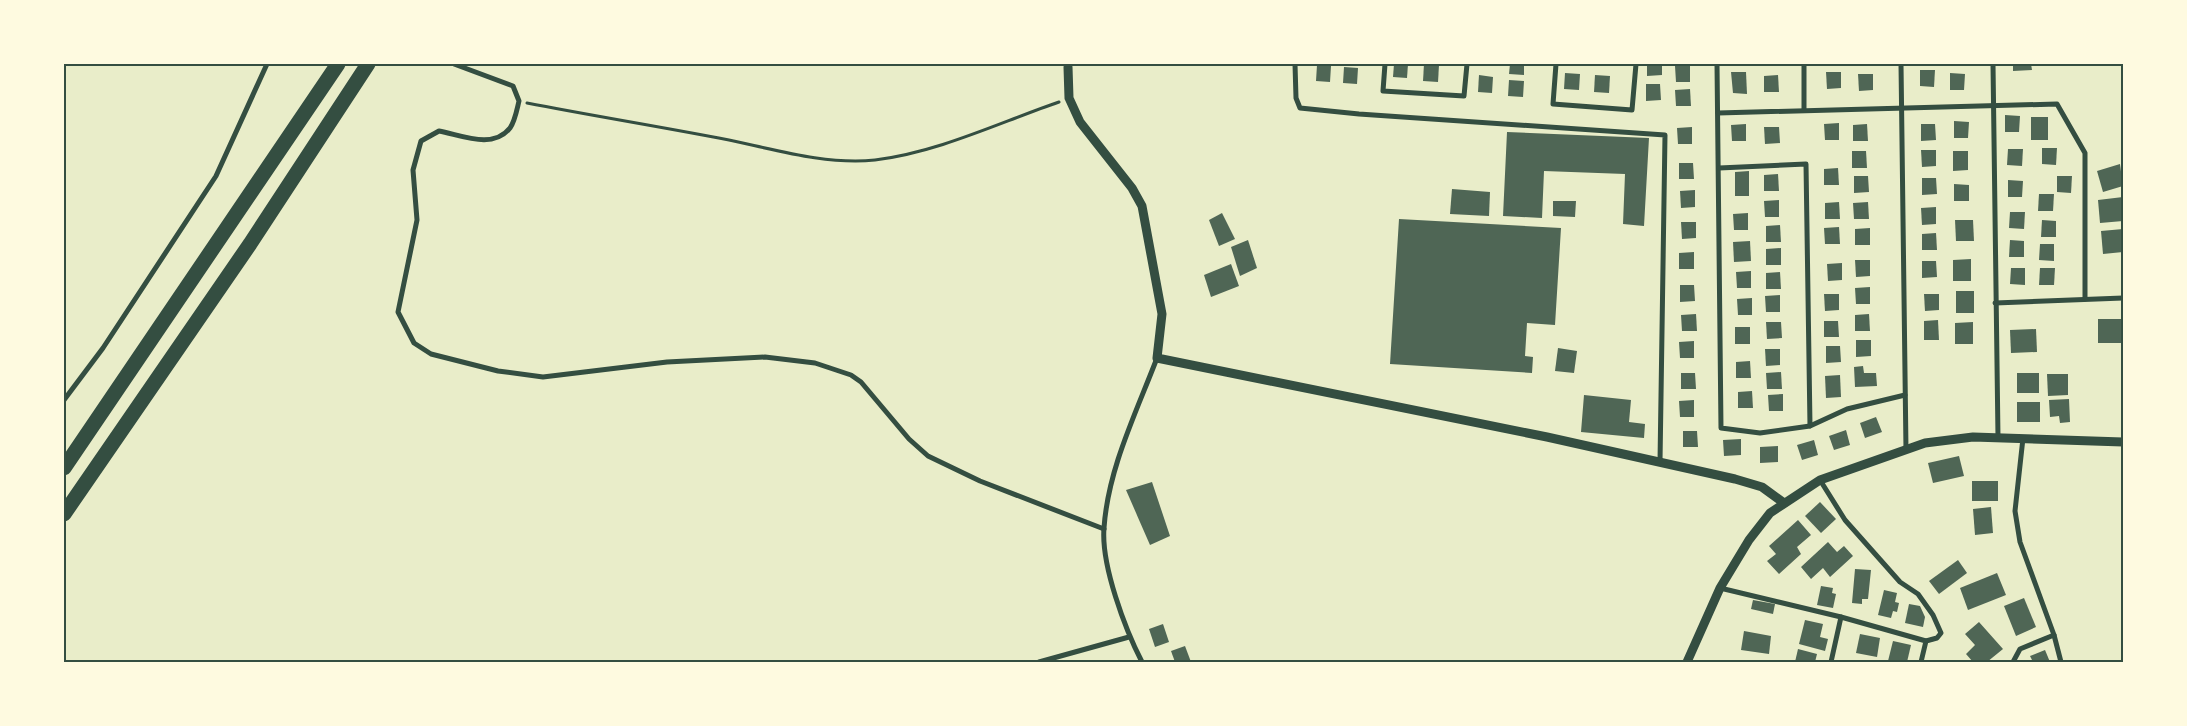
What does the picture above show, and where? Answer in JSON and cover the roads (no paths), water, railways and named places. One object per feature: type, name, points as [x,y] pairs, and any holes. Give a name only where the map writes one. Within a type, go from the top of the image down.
[{"type":"highway","points":[[64,468],[338,64]]},
{"type":"highway","points":[[64,514],[250,244],[368,64]]},
{"type":"street","points":[[64,400],[104,348],[216,176],[267,64]]},
{"type":"street","points":[[454,64],[513,86],[520,101],[511,127],[500,137],[486,141],[439,131],[421,141],[413,170],[417,220],[398,312],[414,343],[431,354],[498,372],[543,377],[667,362],[765,357],[815,363],[852,375],[861,382],[909,439],[928,456],[980,481],[1104,529]]},
{"type":"street","points":[[1296,64],[1296,98],[1300,108],[1359,114],[1665,135],[1660,462]]},
{"type":"street","points":[[1384,64],[1383,91],[1464,96],[1467,64]]},
{"type":"street","points":[[1556,64],[1553,104],[1632,110],[1636,64]]},
{"type":"street","points":[[1717,64],[1721,428],[1760,433],[1810,426],[1847,409],[1905,395]]},
{"type":"street","points":[[1804,64],[1804,110]]},
{"type":"street","points":[[1901,64],[1906,450]]},
{"type":"street","points":[[1993,64],[1998,437]]},
{"type":"street","points":[[1068,66],[1069,98],[1080,122],[1132,188],[1142,206],[1152,250],[1162,314],[1157,358],[1110,483],[1104,529],[1105,557],[1129,636],[1142,662]]},
{"type":"street","points":[[1718,113],[2058,104],[2085,153],[2085,299]]},
{"type":"street","points":[[1719,168],[1806,164],[1810,426]]},
{"type":"street","points":[[1995,303],[2123,298]]},
{"type":"street","points":[[1157,358],[1660,462],[1762,487],[1784,503]]},
{"type":"street","points":[[1687,662],[1720,588],[1749,540],[1770,513],[1820,480],[1925,443],[1973,436],[2123,442]]},
{"type":"street","points":[[2023,438],[2015,511],[2016,519],[2020,542],[2054,635],[2061,662]]},
{"type":"street","points":[[1720,588],[1841,617],[1926,641],[1937,638],[1940,633],[1933,615],[1918,594],[1900,582],[1845,520],[1820,480]]},
{"type":"street","points":[[1831,662],[1841,617]]},
{"type":"street","points":[[2013,662],[2020,649],[2054,635]]},
{"type":"street","points":[[1039,662],[1129,636]]},
{"type":"street","points":[[1921,662],[1926,641]]}]
